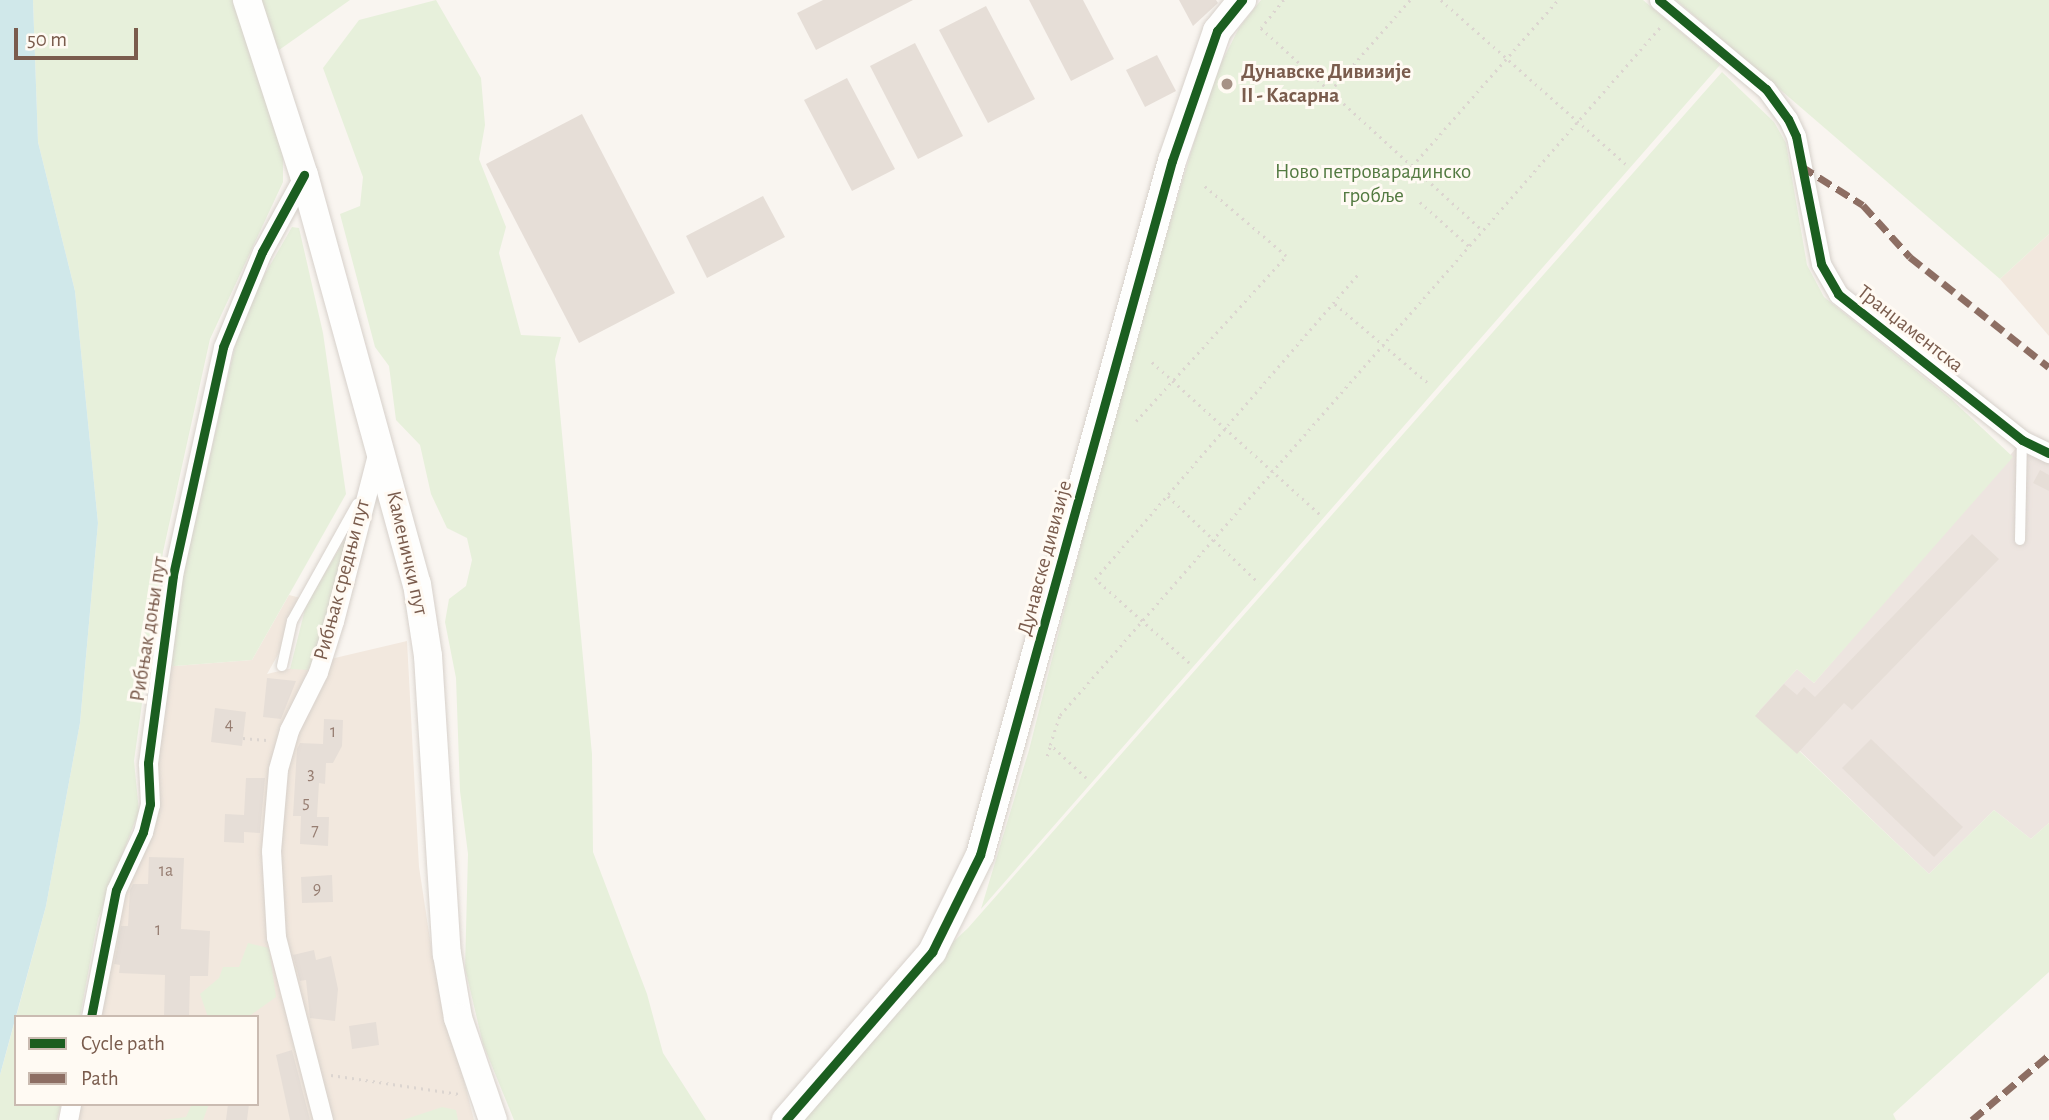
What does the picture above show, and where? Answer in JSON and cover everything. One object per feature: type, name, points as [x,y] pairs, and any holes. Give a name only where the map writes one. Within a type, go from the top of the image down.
[{"type":"street","name":"Каменички пут","points":[[247,0],[304,175],[416,584],[428,656],[447,954],[458,1018],[493,1120]]},
{"type":"street","name":"Дунавске дивизије","points":[[786,1120],[932,951],[980,855],[1172,161],[1217,31],[1241,0]]},
{"type":"street","name":"Транџаментска","points":[[1659,0],[1766,89],[1788,119],[1796,136],[1821,264],[1838,294],[2022,440],[2049,453]]},
{"type":"street","name":"Рибњак доњи пут","points":[[91,1015],[116,890],[144,832],[149,804],[148,763],[173,575],[223,347],[262,252],[304,175]]},
{"type":"street","name":"Рибњак средњи пут","points":[[323,1120],[293,1012],[272,894],[278,769],[286,742],[318,672],[334,621],[366,488],[380,446]]},
{"type":"lane","points":[[2020,540],[2022,440]]},
{"type":"lane","points":[[282,666],[297,610],[366,488]]},
{"type":"path","points":[[1284,0],[1261,28],[1482,230]]},
{"type":"path","points":[[1330,91],[1410,0]]},
{"type":"path","points":[[1441,0],[1626,164]]},
{"type":"path","points":[[1412,166],[1558,0]]},
{"type":"path","points":[[1047,756],[1060,715],[1667,20]]},
{"type":"path","points":[[1136,421],[1286,256],[1204,186]]},
{"type":"path","points":[[1420,202],[1469,246]]},
{"type":"path","points":[[1189,663],[1095,579],[1359,273]]},
{"type":"path","points":[[1335,304],[1427,382]]},
{"type":"path","points":[[1152,362],[1321,515]]},
{"type":"path","points":[[1167,496],[1259,583]]},
{"type":"path","points":[[243,738],[286,742]]},
{"type":"path","points":[[1050,745],[1086,778]]},
{"type":"path","points":[[311,1072],[472,1096]]},
{"type":"shaded area","points":[[2049,234],[2049,336],[2000,279]]},
{"type":"shaded area","points":[[2018,446],[2049,462],[2049,823],[2031,839],[1994,810],[1929,874],[1758,711],[1797,669],[1814,683]]},
{"type":"shaded area","points":[[289,595],[309,600],[267,674],[407,641],[419,867],[433,959],[474,1120],[72,1120],[76,1106],[259,1106],[259,1015],[93,1015],[118,891],[141,847],[162,667],[252,660]]},
{"type":"green space","points":[[33,0],[232,0],[253,50],[283,157],[283,182],[210,339],[163,552],[134,761],[139,811],[98,919],[80,1015],[17,1015],[46,906],[80,723],[98,523],[75,291],[38,142]]},
{"type":"green space","points":[[257,0],[350,0],[279,50],[269,37]]},
{"type":"green space","points":[[436,0],[481,78],[485,125],[479,159],[506,227],[499,253],[521,335],[561,337],[555,359],[592,754],[593,852],[647,994],[663,1053],[706,1120],[514,1120],[483,1044],[465,968],[468,854],[460,791],[456,678],[445,622],[449,599],[466,586],[472,560],[467,538],[447,528],[431,494],[420,445],[396,420],[389,366],[375,347],[340,214],[360,206],[363,177],[323,68],[359,20]]},
{"type":"green space","name":"Ново петроварадинско гробље","points":[[1261,0],[1643,0],[1720,65],[981,909],[1029,750],[1120,390],[1213,79],[1239,28]]},
{"type":"green space","points":[[1676,0],[2049,0],[2049,234],[2000,279]]},
{"type":"green space","points":[[1722,72],[1774,122],[1786,143],[1807,265],[1824,297],[1951,399],[2013,457],[1814,683],[1797,669],[1758,712],[1929,874],[1994,810],[2031,839],[2049,823],[2049,972],[1893,1114],[1896,1120],[803,1120],[931,963],[968,928]]},
{"type":"green space","points":[[292,227],[299,228],[323,333],[346,494],[252,660],[162,667],[236,342],[254,293]]},
{"type":"green space","points":[[351,529],[311,670],[290,669],[306,605]]},
{"type":"green space","points":[[248,943],[269,948],[276,997],[251,1015],[207,1015],[200,994],[219,978],[223,967],[239,967]]},
{"type":"green space","points":[[14,1024],[14,1106],[60,1106],[57,1120],[0,1120],[0,1075]]},
{"type":"green space","points":[[191,1106],[208,1106],[203,1120],[163,1120],[186,1117]]},
{"type":"green space","points":[[442,1107],[456,1110],[458,1120],[403,1120]]},
{"type":"water","points":[[0,0],[33,0],[38,142],[75,291],[98,523],[80,723],[46,906],[16,1015],[14,1015],[0,1075]]},
{"type":"building","points":[[823,0],[913,0],[816,50],[797,13]]},
{"type":"building","points":[[1029,0],[1083,0],[1114,59],[1071,81]]},
{"type":"building","points":[[1179,0],[1216,0],[1218,3],[1193,26]]},
{"type":"building","points":[[986,6],[1035,99],[988,123],[939,30]]},
{"type":"building","points":[[915,43],[963,136],[918,159],[870,66]]},
{"type":"building","points":[[1157,55],[1176,91],[1145,107],[1126,70]]},
{"type":"building","points":[[847,78],[895,169],[852,191],[804,100]]},
{"type":"building","points":[[582,114],[675,293],[579,343],[486,164]]},
{"type":"building","points":[[763,196],[785,237],[707,278],[686,236]]},
{"type":"building","points":[[2040,470],[2049,475],[2049,491],[2033,483]]},
{"type":"building","points":[[1972,534],[1999,559],[1852,710],[1844,703],[1797,754],[1755,716],[1784,684],[1797,695],[1804,687],[1815,697]]},
{"type":"building","points":[[267,678],[296,681],[281,719],[263,717]]},
{"type":"building","points":[[215,708],[246,712],[242,746],[211,742]]},
{"type":"building","points":[[324,719],[343,720],[342,746],[333,763],[326,763],[325,784],[319,783],[317,817],[329,817],[328,846],[300,844],[301,816],[293,816],[297,749],[300,743],[323,744]]},
{"type":"building","points":[[1871,739],[1963,827],[1934,857],[1842,768]]},
{"type":"building","points":[[246,778],[265,778],[260,833],[244,832],[244,843],[224,842],[225,814],[244,815]]},
{"type":"building","points":[[149,857],[184,858],[181,929],[210,931],[208,976],[190,976],[189,1015],[164,1015],[165,975],[119,973],[120,965],[114,964],[121,926],[128,926],[130,890],[133,884],[148,884]]},
{"type":"building","points":[[332,875],[333,902],[302,903],[301,877]]},
{"type":"building","points":[[314,950],[316,960],[331,956],[338,989],[335,1021],[310,1018],[306,980],[300,981],[293,955]]},
{"type":"building","points":[[376,1022],[379,1045],[352,1049],[349,1026]]},
{"type":"building","points":[[292,1050],[310,1120],[290,1120],[276,1055]]},
{"type":"building","points":[[228,1106],[249,1106],[247,1120],[226,1120]]},
{"type":"marked path","points":[[1801,166],[1863,205],[1910,257],[2049,367]]},
{"type":"marked path","points":[[1972,1120],[2049,1055]]},
{"type":"cycle path","points":[[786,1120],[932,952],[980,855],[1172,161],[1217,31],[1242,0]]},
{"type":"cycle path","points":[[1659,0],[1766,89],[1788,119],[1796,136],[1821,264],[1838,294],[2022,440],[2049,453]]},
{"type":"cycle path","points":[[91,1015],[116,890],[143,832],[150,804],[148,763],[173,575],[223,347],[262,252],[304,175]]},
{"type":"place","name":"Дунавске Дивизије II - Касарна","points":[[1227,84]]}]
